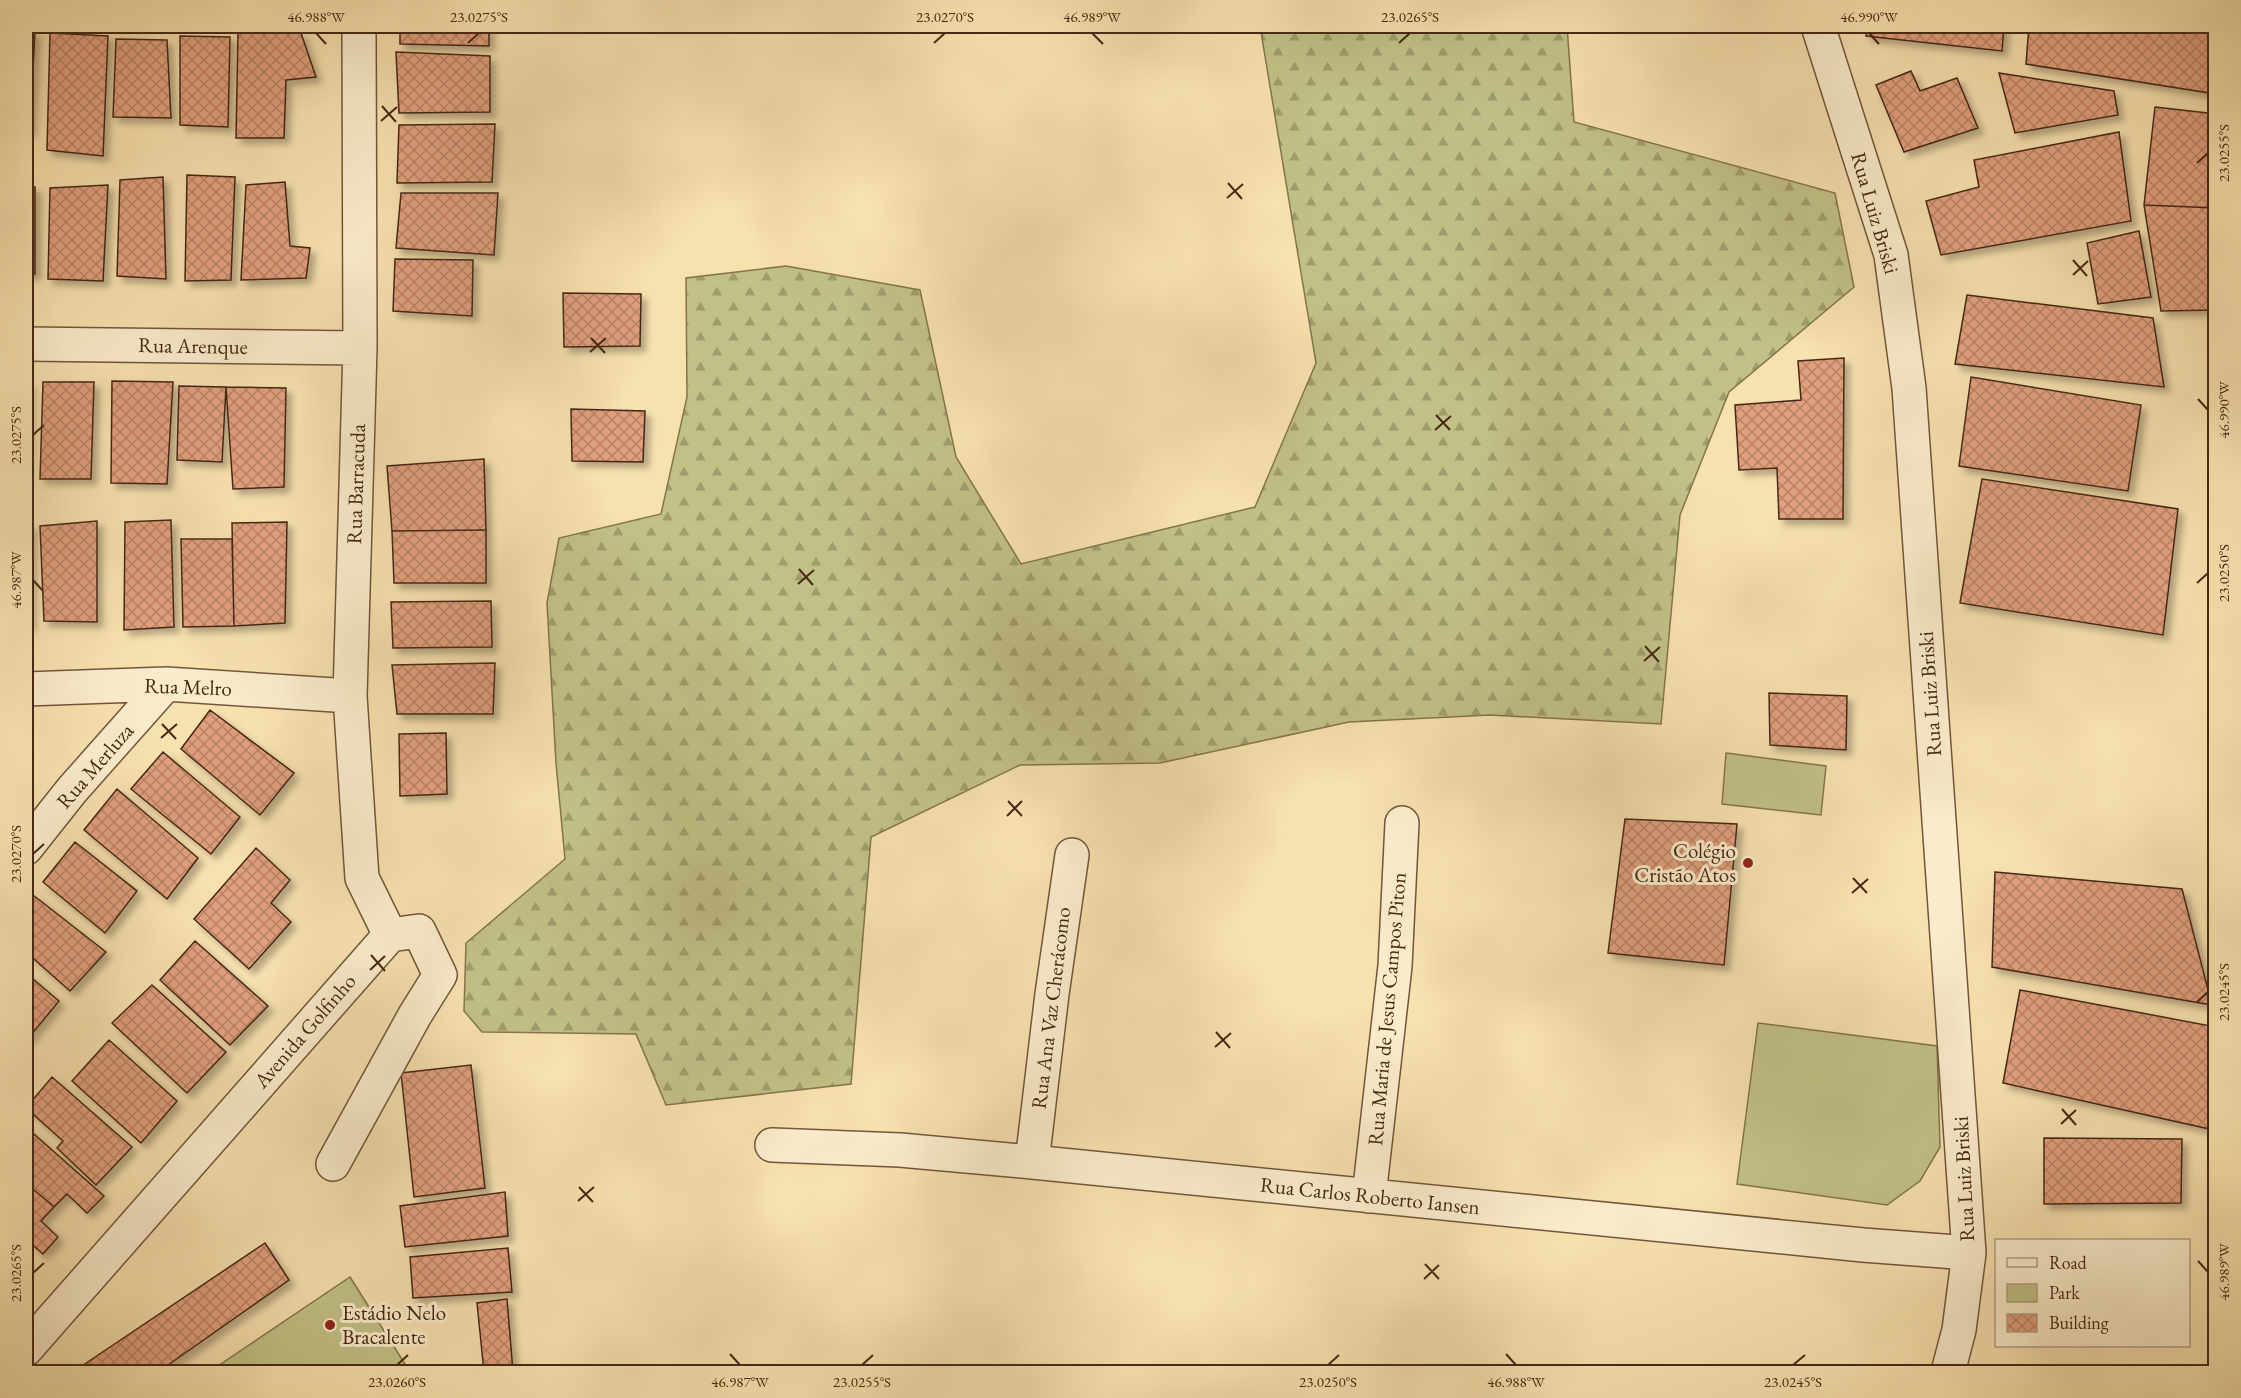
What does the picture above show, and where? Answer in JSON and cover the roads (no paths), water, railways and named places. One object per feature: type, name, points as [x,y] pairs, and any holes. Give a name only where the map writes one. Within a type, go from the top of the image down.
[{"type":"street","name":"Rua Barracuda","points":[[359,26],[360,348],[350,696],[362,878],[390,935]]},
{"type":"street","name":"Rua Luiz Briski","points":[[1818,26],[1891,255],[1909,388],[1969,1252],[1959,1330],[1948,1372]]},
{"type":"street","name":"Rua Arenque","points":[[26,344],[360,348]]},
{"type":"street","name":"Rua Melro","points":[[26,689],[166,684],[350,696]]},
{"type":"street","name":"Rua Merluza","points":[[26,848],[72,790],[166,684]]},
{"type":"street","name":"Rua Maria de Jesus Campos Piton","points":[[1369,1196],[1395,966],[1402,823]]},
{"type":"street","name":"Rua Ana Vaz Cherácomo","points":[[1032,1162],[1052,994],[1072,855]]},
{"type":"street","points":[[333,1164],[415,1015],[440,975],[419,931],[390,935]]},
{"type":"street","name":"Avenida Golfinho","points":[[26,1349],[390,935]]},
{"type":"street","name":"Rua Carlos Roberto Iansen","points":[[772,1146],[900,1150],[1851,1244],[1969,1252]]},
{"type":"place","name":"Colégio Cristão Atos","points":[[1748,863]]},
{"type":"place","name":"Estádio Nelo Bracalente","points":[[330,1325]]}]
